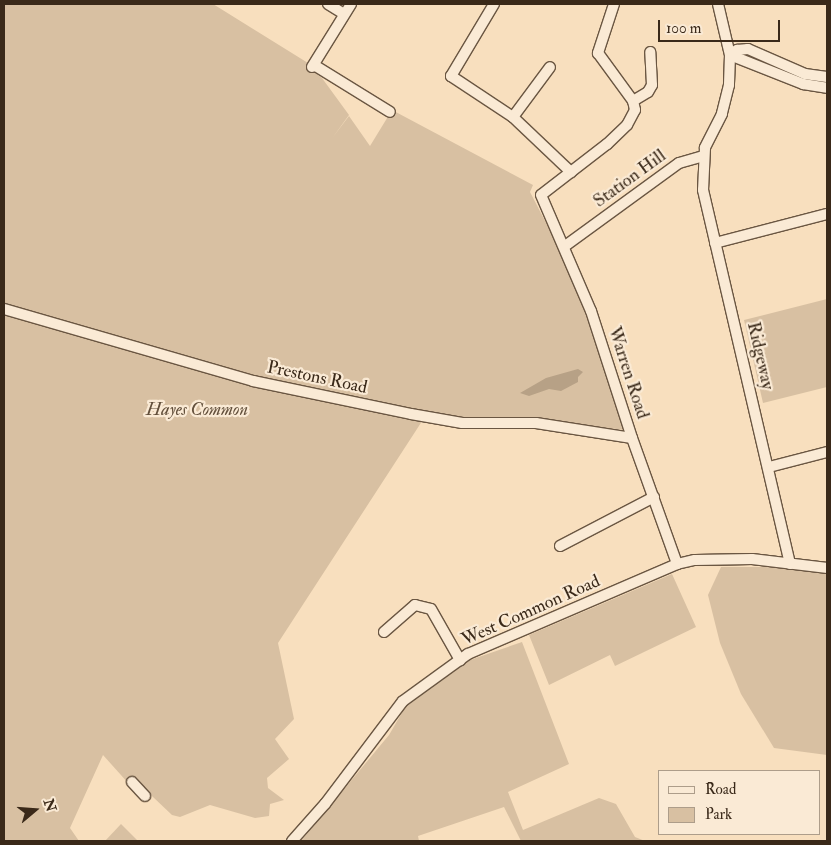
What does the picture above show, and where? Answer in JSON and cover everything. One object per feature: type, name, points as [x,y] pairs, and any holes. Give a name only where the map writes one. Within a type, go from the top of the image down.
[{"type":"street","points":[[328,4],[344,14]]},
{"type":"street","points":[[351,4],[313,66],[390,112]]},
{"type":"street","points":[[494,4],[451,76],[513,117],[571,172],[627,126],[635,110],[633,100],[598,53],[614,4]]},
{"type":"street","points":[[704,156],[726,100],[730,55],[718,4]]},
{"type":"street","points":[[730,55],[738,50],[748,50],[805,74],[827,77]]},
{"type":"street","points":[[633,100],[648,92],[652,85],[650,52]]},
{"type":"street","points":[[730,55],[803,84],[827,88]]},
{"type":"street","points":[[513,117],[550,67]]},
{"type":"street","name":"Ridgeway","points":[[704,156],[703,190],[769,467],[790,564]]},
{"type":"street","name":"Station Hill","points":[[565,246],[679,163],[704,156]]},
{"type":"street","name":"Warren Road","points":[[571,172],[541,195],[565,246],[591,311],[632,438],[677,564]]},
{"type":"street","points":[[715,243],[827,214]]},
{"type":"street","name":"Prestons Road","points":[[4,309],[253,381],[410,414],[462,423],[536,423],[632,438]]},
{"type":"street","points":[[769,467],[827,452]]},
{"type":"street","points":[[560,546],[654,498]]},
{"type":"street","name":"West Common Road","points":[[292,841],[327,802],[403,701],[460,660],[677,564],[695,560],[752,559],[827,568]]},
{"type":"street","points":[[384,632],[415,605],[431,609],[460,660]]},
{"type":"street","points":[[132,782],[145,796]]},
{"type":"green space","name":"Hayes Common","points":[[4,4],[213,4],[308,63],[306,66],[322,78],[349,115],[333,137],[349,116],[370,146],[392,110],[533,185],[530,192],[570,269],[625,430],[548,421],[465,419],[428,412],[278,643],[294,719],[275,739],[289,759],[267,778],[268,788],[284,800],[270,804],[269,816],[255,818],[210,805],[180,817],[172,815],[134,779],[129,784],[103,755],[70,828],[79,841],[4,841]]},
{"type":"green space","points":[[827,299],[827,387],[763,403],[744,320]]},
{"type":"green space","points":[[721,567],[771,567],[827,574],[827,755],[774,748],[741,694],[720,643],[708,595]]},
{"type":"green space","points":[[672,574],[696,627],[615,666],[610,655],[549,685],[529,635]]},
{"type":"green space","points":[[522,642],[569,764],[508,792],[523,830],[599,798],[616,804],[635,837],[645,841],[521,841],[504,807],[418,836],[419,841],[301,841],[389,735],[407,704],[470,660]]},
{"type":"green space","points":[[121,824],[138,841],[105,841]]},
{"type":"shaded area","points":[[578,369],[583,372],[578,377],[578,382],[561,391],[549,389],[529,396],[520,393],[546,378]]}]
